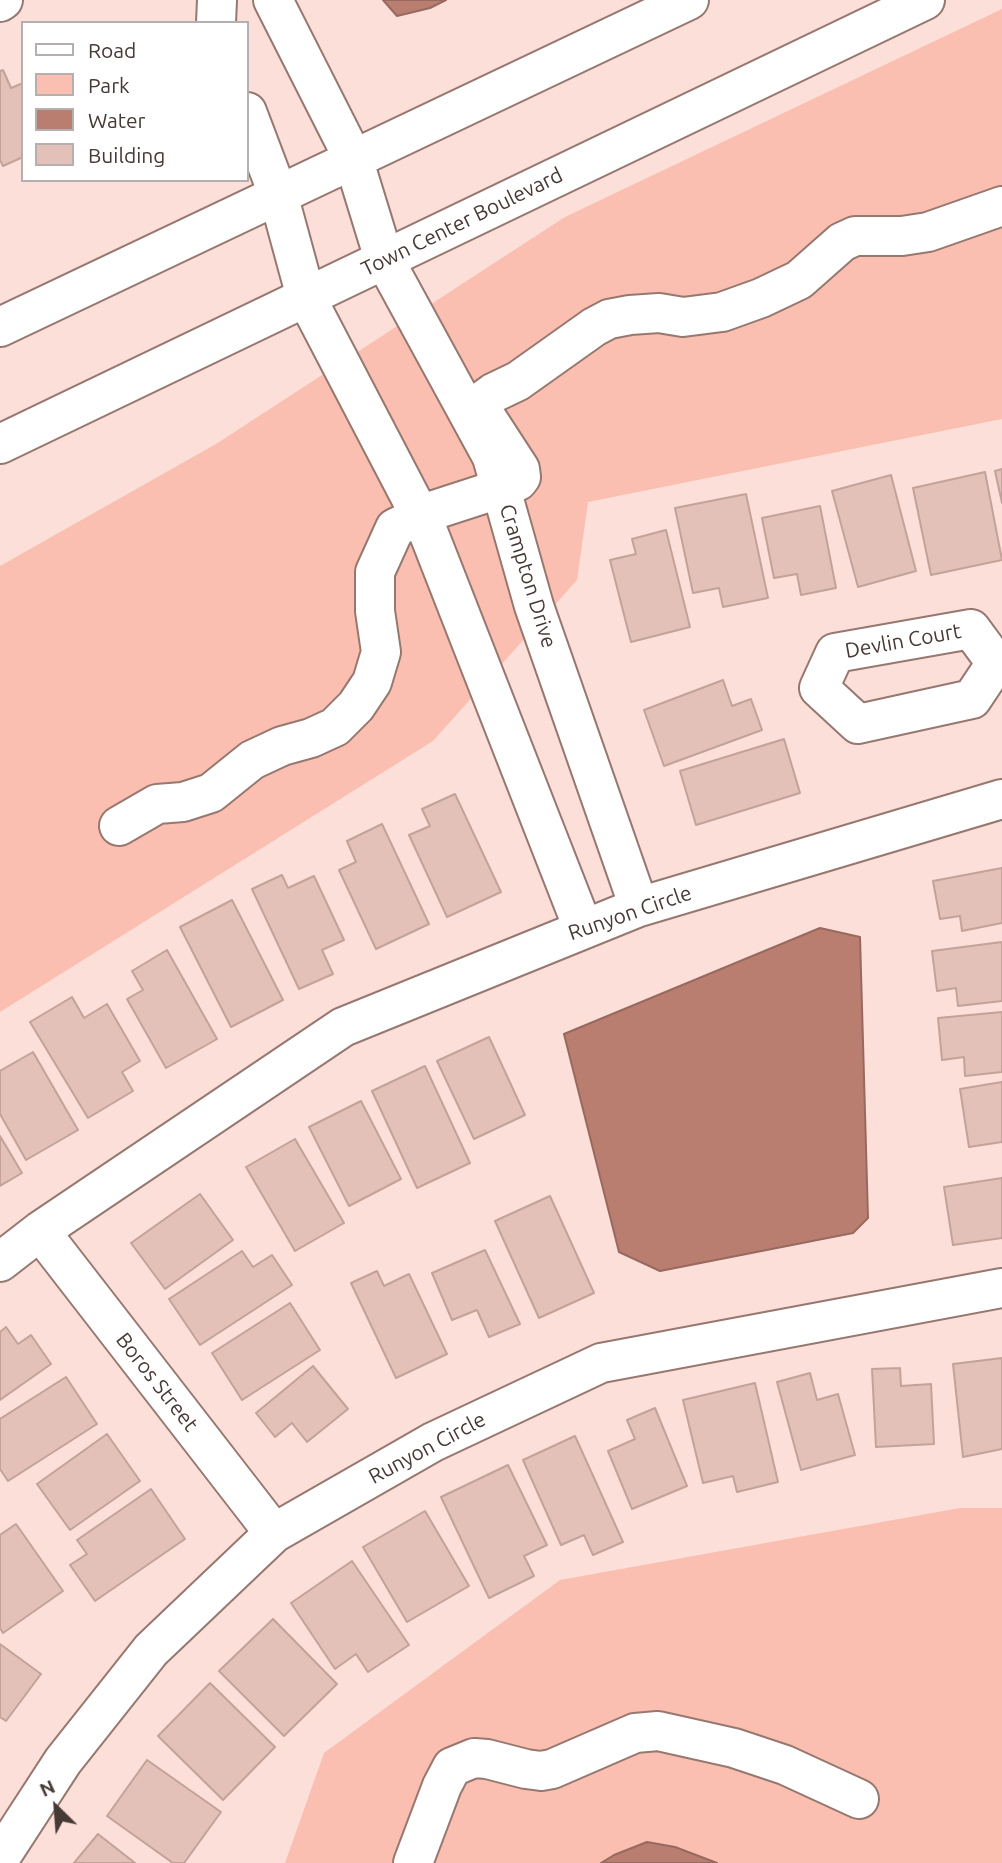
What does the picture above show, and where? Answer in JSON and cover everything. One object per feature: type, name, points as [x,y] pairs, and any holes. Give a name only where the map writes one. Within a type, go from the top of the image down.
[{"type":"street","points":[[216,21],[217,0]]},
{"type":"street","name":"Crampton Drive","points":[[272,0],[353,158],[384,260],[492,457],[534,606],[639,907]]},
{"type":"street","points":[[0,327],[689,0]]},
{"type":"street","name":"Town Center Boulevard","points":[[0,444],[925,0]]},
{"type":"street","points":[[248,115],[278,194],[306,297],[423,522],[583,928]]},
{"type":"street","points":[[119,826],[157,804],[183,802],[211,793],[252,760],[335,727],[356,706],[372,682],[381,652],[375,611],[374,572],[395,528],[423,522],[503,496],[521,477],[520,469],[481,409],[482,401],[493,393],[517,381],[609,319],[659,313],[683,317],[722,312],[761,299],[799,280],[842,242],[855,236],[902,236],[928,232],[1002,206]]},
{"type":"street","name":"Runyon Circle","points":[[0,1262],[40,1231],[343,1027],[639,907],[1002,799]]},
{"type":"street","name":"Boros Street","points":[[40,1231],[274,1533]]},
{"type":"street","name":"Runyon Circle","points":[[0,1858],[63,1761],[150,1650],[274,1533],[433,1442],[601,1363],[1002,1288]]},
{"type":"street","points":[[413,1863],[442,1786],[452,1767],[474,1758],[526,1769],[552,1769],[635,1733],[658,1731],[734,1748],[785,1765],[859,1799]]},
{"type":"green space","points":[[1002,9],[1002,419],[588,502],[577,580],[433,741],[0,1012],[0,566],[216,444],[565,217]]},
{"type":"green space","points":[[960,1508],[1002,1508],[1002,1863],[285,1863],[324,1753],[560,1580]]},
{"type":"water","points":[[383,0],[446,0],[430,8],[397,16]]},
{"type":"water","points":[[820,928],[860,937],[868,1218],[853,1233],[660,1271],[619,1252],[564,1034]]},
{"type":"water","points":[[647,1842],[675,1847],[717,1863],[601,1863]]},
{"type":"building","points":[[3,70],[11,88],[21,84],[21,158],[3,166],[0,160],[0,71]]},
{"type":"building","points":[[1002,469],[1002,503],[995,471]]},
{"type":"building","points":[[985,472],[1002,560],[931,575],[913,488]]},
{"type":"building","points":[[891,475],[916,571],[858,587],[832,491]]},
{"type":"building","points":[[746,494],[768,598],[723,607],[719,588],[693,593],[675,508]]},
{"type":"building","points":[[820,506],[836,588],[801,595],[797,574],[774,578],[762,518]]},
{"type":"building","points":[[666,530],[690,627],[631,642],[610,560],[636,554],[632,539]]},
{"type":"building","points":[[723,680],[732,706],[751,699],[762,730],[664,766],[644,710]]},
{"type":"building","points":[[784,739],[800,793],[696,825],[680,771]]},
{"type":"building","points":[[455,794],[501,892],[447,917],[409,835],[430,826],[422,809]]},
{"type":"building","points":[[382,824],[429,924],[376,949],[339,870],[356,862],[347,841]]},
{"type":"building","points":[[1002,868],[1002,923],[962,931],[960,916],[940,919],[933,881]]},
{"type":"building","points":[[282,875],[288,888],[314,876],[344,940],[322,950],[333,974],[299,989],[252,889]]},
{"type":"building","points":[[232,900],[283,1000],[231,1027],[180,927]]},
{"type":"building","points":[[1002,942],[1002,1001],[958,1006],[956,988],[937,991],[932,951]]},
{"type":"building","points":[[167,950],[217,1039],[166,1068],[127,999],[143,990],[132,971]]},
{"type":"building","points":[[72,997],[84,1018],[107,1004],[140,1061],[122,1072],[133,1091],[88,1118],[30,1022]]},
{"type":"building","points":[[1002,1012],[1002,1072],[965,1076],[964,1057],[942,1060],[938,1018]]},
{"type":"building","points":[[489,1037],[525,1115],[474,1139],[437,1061]]},
{"type":"building","points":[[33,1052],[78,1130],[26,1160],[0,1114],[0,1071]]},
{"type":"building","points":[[425,1066],[470,1163],[417,1188],[372,1091]]},
{"type":"building","points":[[1002,1082],[1002,1142],[969,1147],[960,1089]]},
{"type":"building","points":[[361,1101],[401,1179],[349,1206],[309,1127]]},
{"type":"building","points":[[0,1136],[22,1173],[0,1186]]},
{"type":"building","points":[[295,1139],[344,1223],[295,1251],[246,1167]]},
{"type":"building","points":[[1002,1178],[1002,1238],[953,1245],[944,1187]]},
{"type":"building","points":[[200,1194],[233,1240],[165,1289],[131,1243]]},
{"type":"building","points":[[550,1196],[594,1293],[539,1318],[495,1221]]},
{"type":"building","points":[[485,1250],[520,1324],[489,1337],[477,1310],[452,1320],[432,1273]]},
{"type":"building","points":[[242,1251],[253,1267],[272,1255],[292,1285],[200,1345],[169,1299]]},
{"type":"building","points":[[377,1271],[384,1286],[409,1274],[447,1354],[396,1378],[351,1283]]},
{"type":"building","points":[[290,1303],[320,1350],[242,1400],[212,1353]]},
{"type":"building","points":[[6,1327],[18,1344],[31,1335],[51,1364],[0,1400],[0,1332]]},
{"type":"building","points":[[1002,1358],[1002,1449],[963,1457],[953,1364]]},
{"type":"building","points":[[313,1366],[348,1409],[307,1442],[292,1423],[275,1437],[256,1413]]},
{"type":"building","points":[[900,1368],[901,1386],[931,1384],[934,1444],[876,1447],[872,1369]]},
{"type":"building","points":[[810,1373],[817,1400],[838,1394],[855,1455],[801,1470],[777,1382]]},
{"type":"building","points":[[66,1377],[97,1424],[8,1481],[0,1469],[0,1419]]},
{"type":"building","points":[[755,1383],[778,1482],[737,1492],[733,1476],[703,1483],[683,1400]]},
{"type":"building","points":[[655,1408],[687,1486],[632,1509],[608,1451],[635,1439],[627,1420]]},
{"type":"building","points":[[107,1434],[140,1481],[70,1530],[37,1484]]},
{"type":"building","points":[[575,1436],[623,1542],[593,1555],[584,1535],[561,1545],[523,1460]]},
{"type":"building","points":[[508,1465],[547,1545],[524,1556],[534,1576],[489,1598],[441,1497]]},
{"type":"building","points":[[151,1489],[185,1539],[95,1601],[70,1565],[87,1554],[77,1540]]},
{"type":"building","points":[[425,1511],[469,1586],[407,1622],[363,1547]]},
{"type":"building","points":[[16,1524],[63,1591],[3,1633],[0,1628],[0,1535]]},
{"type":"building","points":[[352,1561],[409,1645],[368,1672],[356,1654],[335,1669],[291,1603]]},
{"type":"building","points":[[273,1619],[337,1684],[284,1736],[219,1671]]},
{"type":"building","points":[[0,1644],[41,1674],[6,1721],[0,1717]]},
{"type":"building","points":[[210,1683],[275,1747],[223,1800],[158,1736]]},
{"type":"building","points":[[147,1760],[221,1812],[184,1863],[173,1863],[107,1816]]},
{"type":"building","points":[[98,1834],[135,1863],[74,1863]]}]
